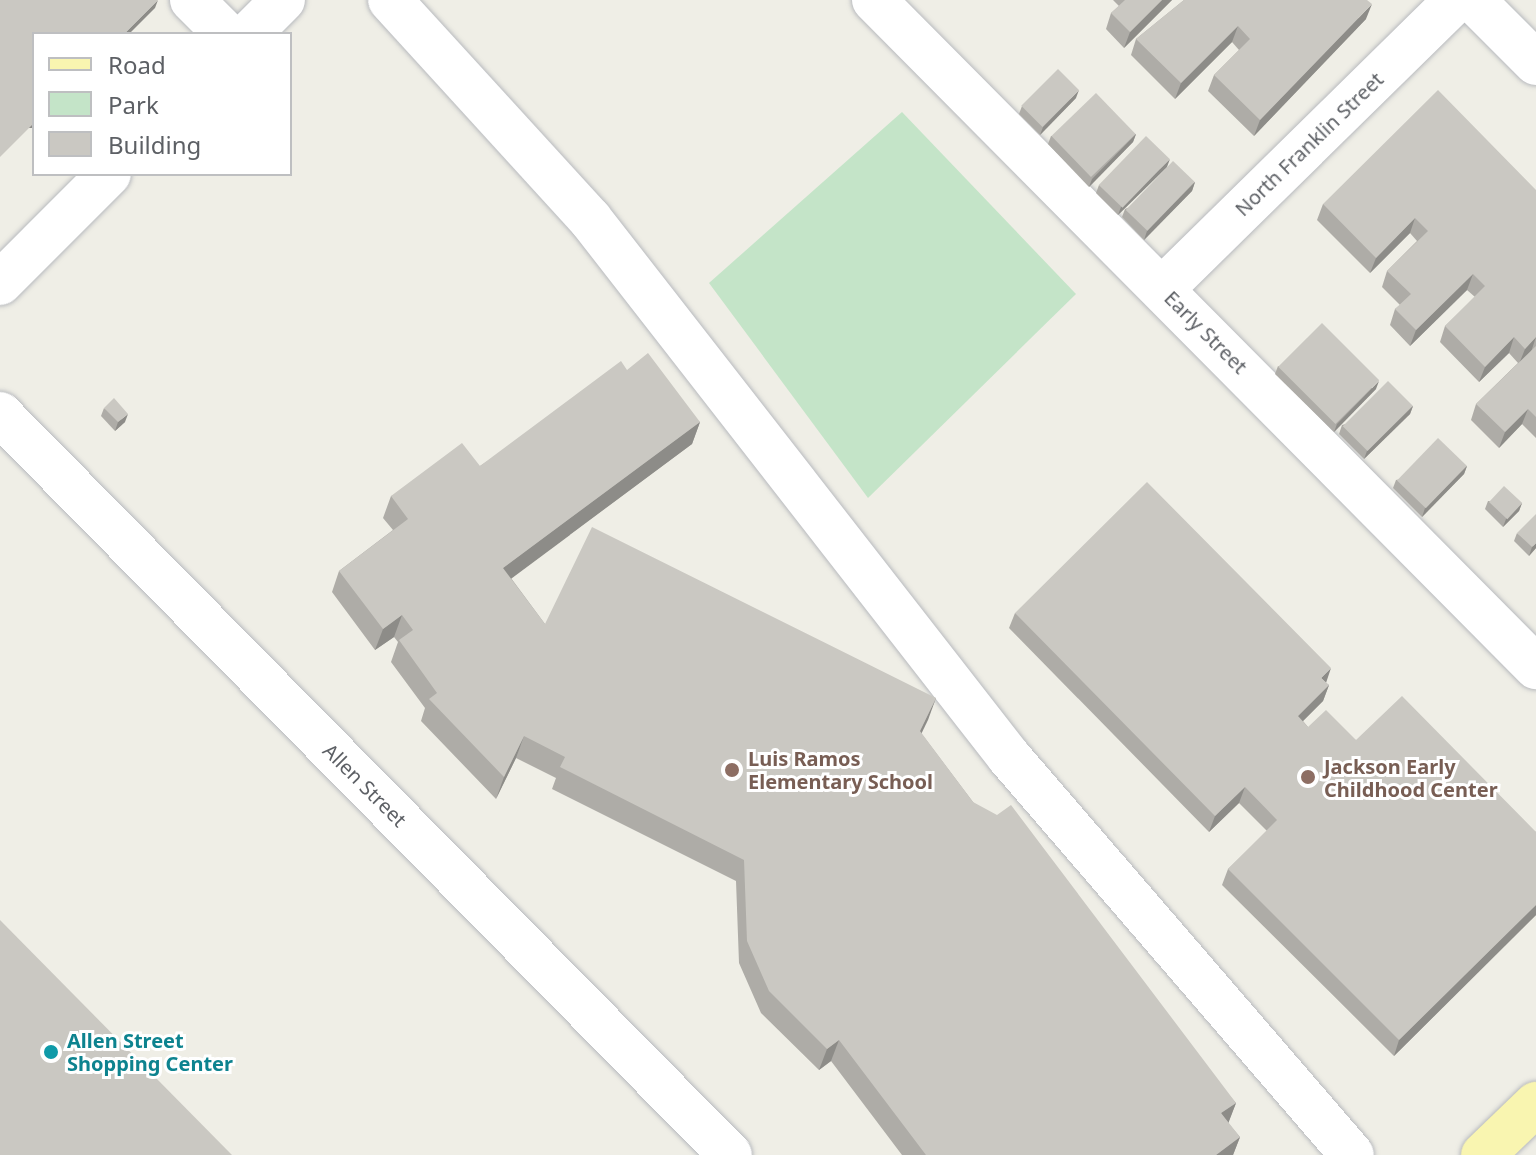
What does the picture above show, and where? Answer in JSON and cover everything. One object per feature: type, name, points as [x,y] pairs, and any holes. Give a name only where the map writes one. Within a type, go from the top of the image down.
[{"type":"main road","points":[[1483,1155],[1536,1104]]},
{"type":"street","points":[[192,0],[224,32]]},
{"type":"street","points":[[251,32],[283,0]]},
{"type":"street","points":[[390,0],[590,219],[1009,757],[1352,1155]]},
{"type":"street","name":"Early Street","points":[[874,0],[1536,667]]},
{"type":"street","name":"North Franklin Street","points":[[1162,289],[1456,0]]},
{"type":"street","points":[[1473,0],[1536,63]]},
{"type":"street","points":[[0,283],[107,176]]},
{"type":"street","name":"Allen Street","points":[[0,414],[730,1155]]},
{"type":"green space","points":[[902,112],[1076,294],[868,498],[709,283]]},
{"type":"building","points":[[0,0],[158,0],[126,32],[32,32],[32,125],[0,157]]},
{"type":"building","points":[[1125,0],[1162,0],[1130,32],[1111,13]]},
{"type":"building","points":[[1184,0],[1367,0],[1372,4],[1260,120],[1214,75],[1250,39],[1238,26],[1181,83],[1136,39]]},
{"type":"building","points":[[1058,69],[1079,90],[1042,127],[1021,106]]},
{"type":"building","points":[[1438,90],[1536,190],[1536,337],[1525,349],[1514,337],[1485,367],[1445,326],[1485,286],[1473,274],[1416,330],[1395,309],[1411,294],[1387,271],[1428,231],[1415,218],[1376,258],[1323,204]]},
{"type":"building","points":[[1096,93],[1136,134],[1091,177],[1051,136]]},
{"type":"building","points":[[1146,136],[1170,159],[1123,208],[1099,185]]},
{"type":"building","points":[[1173,161],[1195,182],[1147,231],[1126,210]]},
{"type":"building","points":[[1322,323],[1379,380],[1335,424],[1278,367]]},
{"type":"building","points":[[1536,346],[1536,417],[1528,409],[1505,432],[1476,404]]},
{"type":"building","name":"Luis Ramos Elementary School","points":[[648,353],[700,422],[503,568],[545,624],[592,527],[936,698],[920,731],[973,802],[997,815],[1011,805],[1236,1103],[1221,1113],[1240,1137],[1216,1155],[926,1155],[839,1040],[827,1049],[769,991],[747,941],[744,860],[560,767],[565,757],[524,736],[504,777],[429,699],[437,693],[399,640],[413,630],[402,615],[383,629],[339,571],[408,519],[391,496],[462,443],[480,466],[621,361],[627,370]]},
{"type":"building","points":[[1388,381],[1413,406],[1367,451],[1343,426]]},
{"type":"building","points":[[114,398],[128,414],[118,422],[104,408]]},
{"type":"building","points":[[1438,438],[1467,466],[1426,508],[1397,480]]},
{"type":"building","name":"Jackson Early Childhood Center","points":[[1147,482],[1331,668],[1321,678],[1329,685],[1298,716],[1308,727],[1326,710],[1356,740],[1402,696],[1536,832],[1536,905],[1399,1040],[1228,869],[1277,820],[1245,787],[1215,816],[1015,613]]},
{"type":"building","points":[[1504,486],[1522,503],[1507,519],[1489,502]]},
{"type":"building","points":[[1536,514],[1536,543],[1532,547],[1517,533]]},
{"type":"building","name":"Allen Street Shopping Center","points":[[0,920],[232,1155],[0,1155]]},
{"type":"place","name":"Luis Ramos Elementary School","points":[[732,770]]},
{"type":"place","name":"Jackson Early Childhood Center","points":[[1308,777]]},
{"type":"place","name":"Allen Street Shopping Center","points":[[51,1052]]}]
